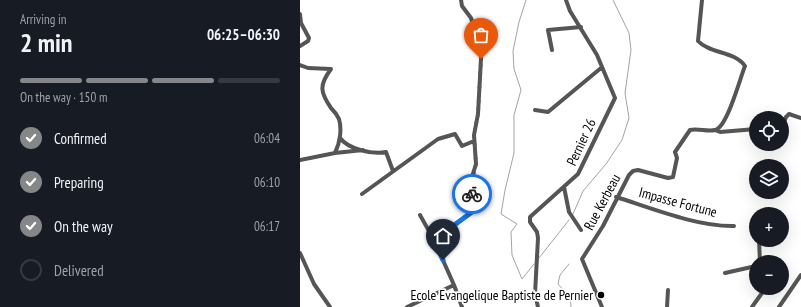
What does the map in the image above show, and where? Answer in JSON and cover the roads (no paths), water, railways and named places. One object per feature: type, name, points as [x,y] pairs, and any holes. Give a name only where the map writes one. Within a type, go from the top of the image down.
[{"type":"street","points":[[434,240],[472,212],[472,180],[476,164],[476,150],[474,141],[478,107],[482,40],[475,30],[471,18],[462,6],[461,0]]},
{"type":"street","name":"Pernier 26","points":[[538,307],[535,294],[538,252],[537,232],[530,222],[530,217],[578,174],[586,163],[615,98],[615,94],[597,55],[570,11],[566,0]]},
{"type":"street","points":[[702,0],[698,41],[702,45],[730,56],[745,66],[732,103],[720,126],[715,130]]},
{"type":"street","points":[[300,14],[301,23],[308,41],[300,46]]},
{"type":"street","points":[[552,50],[548,30],[581,27]]},
{"type":"street","points":[[300,65],[313,69],[331,69],[325,77],[322,92],[339,118],[340,138],[335,153]]},
{"type":"street","points":[[535,110],[548,112],[602,68]]},
{"type":"street","points":[[789,114],[801,118]]},
{"type":"street","name":"Rue Kerbeau","points":[[602,307],[582,259],[603,226],[616,197],[629,175],[633,171],[671,178],[677,158],[675,152],[686,134],[694,130],[715,130]]},
{"type":"street","points":[[715,130],[720,132],[749,130]]},
{"type":"street","points":[[362,194],[438,139],[455,134],[462,146],[474,141]]},
{"type":"street","points":[[340,138],[346,144],[363,150],[376,153],[386,152],[393,171]]},
{"type":"street","points":[[300,160],[335,153],[363,150]]},
{"type":"street","points":[[564,187],[569,212],[581,230]]},
{"type":"street","name":"Impasse Fortune","points":[[616,197],[683,218],[726,226],[734,226]]},
{"type":"street","points":[[420,215],[434,240],[454,284],[462,307]]},
{"type":"street","points":[[300,253],[314,284],[330,307]]},
{"type":"street","points":[[724,273],[749,268]]},
{"type":"street","points":[[779,307],[801,275]]},
{"type":"street","points":[[407,307],[454,284]]},
{"type":"street","points":[[667,307],[668,290]]},
{"type":"street","points":[[752,307],[761,295]]},
{"type":"waterway","points":[[526,0],[519,22],[513,51],[514,69],[521,90],[514,115],[514,153],[501,214],[517,224],[511,232],[512,255],[522,279],[534,264]]},
{"type":"waterway","points":[[573,214],[583,191],[606,164],[622,140],[629,118],[625,93],[631,50],[629,33],[613,0]]},
{"type":"waterway","points":[[539,258],[569,220]]},
{"type":"waterway","points":[[569,264],[560,275],[558,284],[570,297],[571,307]]},
{"type":"place","name":"Ecole Evangelique Baptiste de Pernier","points":[[601,295]]}]
